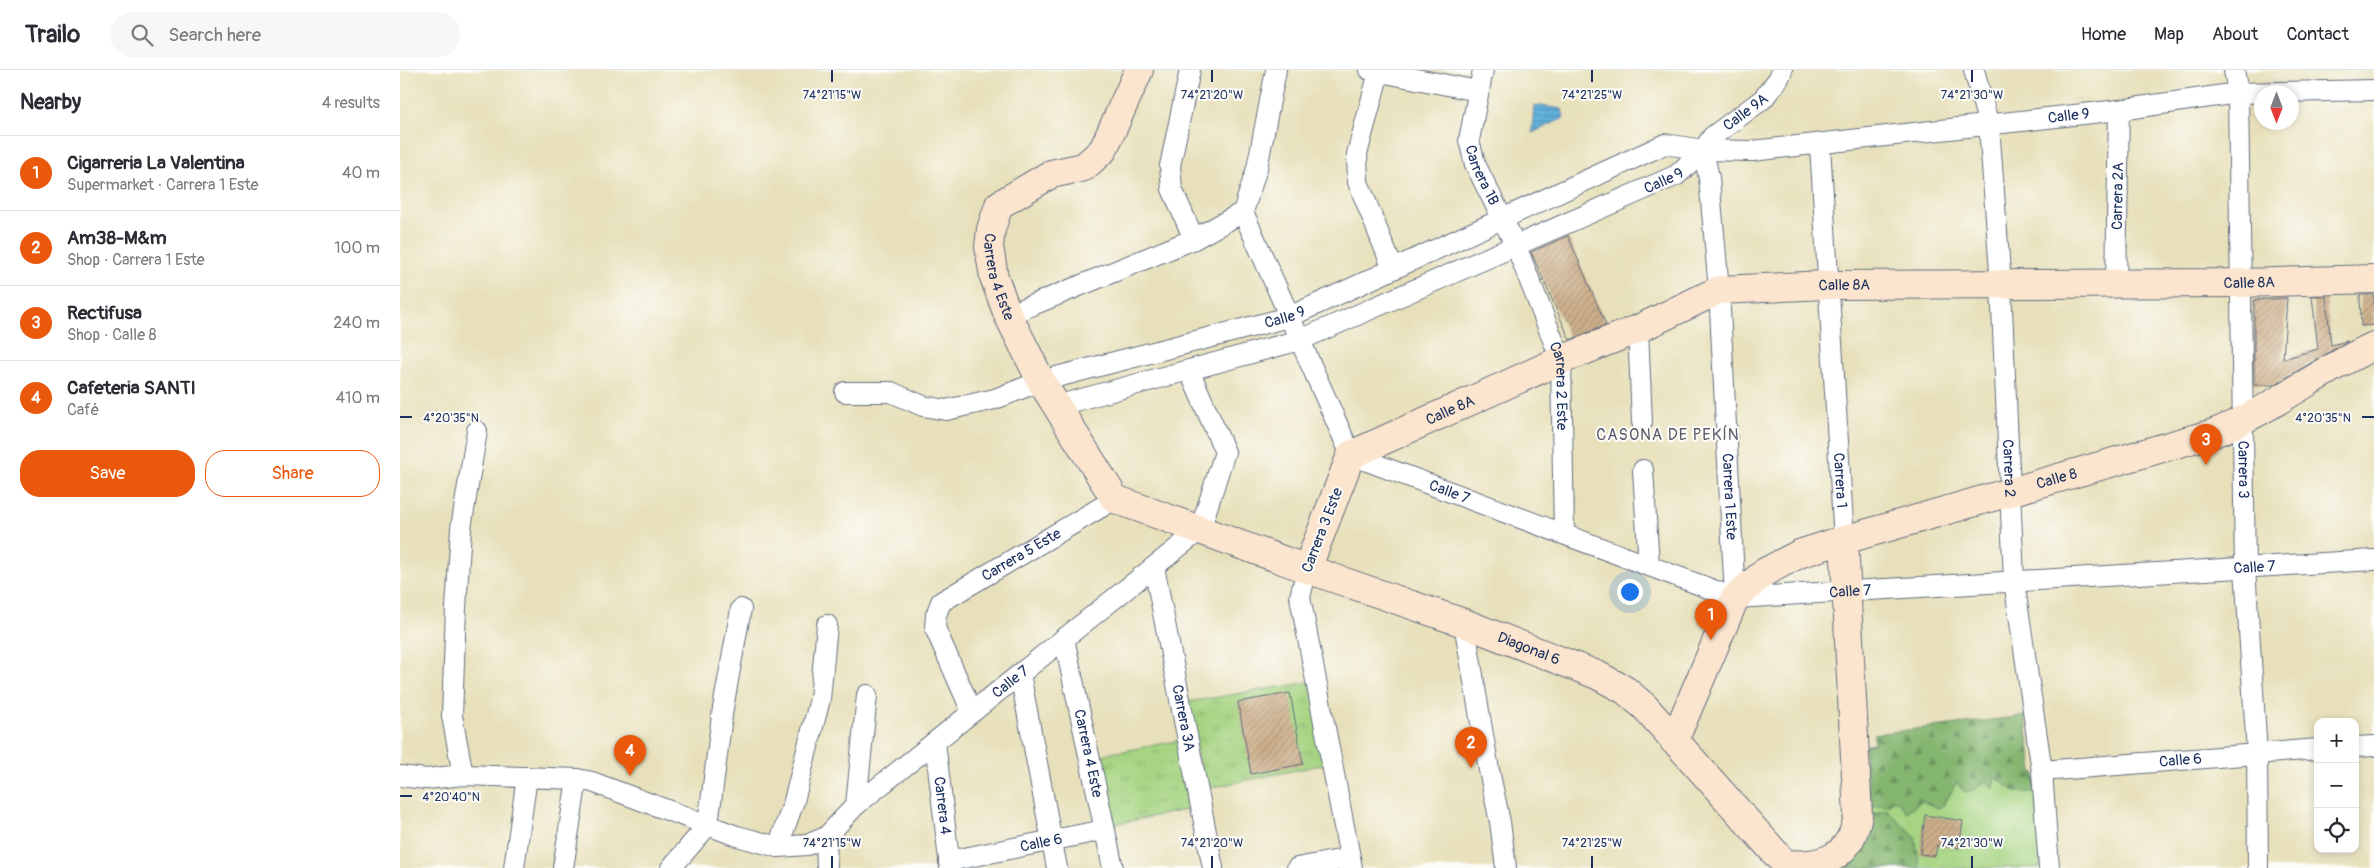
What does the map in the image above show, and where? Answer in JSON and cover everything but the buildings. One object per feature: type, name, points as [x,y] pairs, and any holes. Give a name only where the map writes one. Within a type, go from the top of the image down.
[{"type":"main road","name":"Carrera 4 Este","points":[[1115,498],[1041,381],[1008,314],[994,277],[989,247],[991,229],[999,205],[1051,174],[1084,167],[1103,150],[1139,70]]},
{"type":"main road","name":"Calle 8A","points":[[1351,455],[1561,360],[1638,329],[1719,290],[1827,285],[2241,283],[2374,279]]},
{"type":"main road","name":"Calle 8","points":[[1735,598],[1765,572],[1791,558],[1817,548],[2197,439],[2242,422],[2322,373],[2374,346]]},
{"type":"main road","name":"Carrera 3 Este","points":[[1307,569],[1351,455]]},
{"type":"main road","name":"Diagonal 6","points":[[1115,498],[1307,569],[1464,623],[1597,675],[1625,690],[1645,707],[1785,864],[1807,866],[1824,862],[1836,855],[1855,831],[1858,816]]},
{"type":"main road","name":"Carrera 1","points":[[1844,541],[1858,816]]},
{"type":"main road","name":"Carrera 1 Este","points":[[1674,741],[1735,598]]},
{"type":"street","points":[[1190,70],[1170,166],[1172,189],[1194,239]]},
{"type":"street","points":[[1276,70],[1257,168],[1243,212],[1288,317],[1351,455]]},
{"type":"street","name":"Carrera 1B","points":[[1483,70],[1470,140],[1475,164],[1504,218],[1516,246]]},
{"type":"street","name":"Calle 9A","points":[[1703,150],[1713,136],[1763,99],[1779,78],[1782,70]]},
{"type":"street","name":"Carrera 2","points":[[1974,70],[1989,126],[2001,285],[2014,581],[2042,772],[2048,868]]},
{"type":"street","name":"Carrera 3","points":[[2234,70],[2238,93],[2245,568],[2257,754],[2258,868]]},
{"type":"street","points":[[1393,269],[1358,182],[1357,154],[1374,71],[1478,91]]},
{"type":"street","name":"Calle 9","points":[[846,392],[891,392],[923,406],[946,410],[995,399],[1041,381],[1288,317],[1665,144],[1703,150],[1752,151],[1989,126],[2238,93],[2374,90]]},
{"type":"street","name":"Carrera 2A","points":[[2116,284],[2119,110]]},
{"type":"street","name":"Carrera 1","points":[[1820,145],[1844,541]]},
{"type":"street","name":"Calle 9","points":[[1056,406],[1300,340],[1678,175],[1703,150]]},
{"type":"street","name":"Carrera 1 Este","points":[[1703,150],[1709,178],[1719,290],[1735,598]]},
{"type":"street","points":[[1008,314],[1194,239],[1243,212]]},
{"type":"street","name":"Carrera 2 Este","points":[[1516,246],[1561,360],[1564,534]]},
{"type":"street","points":[[1638,329],[1642,422]]},
{"type":"street","points":[[1189,370],[1224,452],[1200,530]]},
{"type":"street","points":[[463,775],[452,716],[461,528],[476,431]]},
{"type":"street","name":"Calle 7","points":[[1351,455],[1735,598],[2374,560]]},
{"type":"street","points":[[1643,470],[1649,566]]},
{"type":"street","name":"Carrera 5 Este","points":[[972,712],[935,628],[936,615],[941,602],[1115,498]]},
{"type":"street","name":"Calle 7","points":[[826,837],[856,805],[1200,530]]},
{"type":"street","name":"Carrera 3A","points":[[1154,567],[1213,868]]},
{"type":"street","name":"Carrera 3 Este","points":[[1307,569],[1300,597],[1351,863]]},
{"type":"street","points":[[671,868],[708,825],[723,708],[741,609]]},
{"type":"street","points":[[1464,623],[1489,770],[1500,822],[1506,868]]},
{"type":"street","points":[[778,847],[794,801],[820,699],[827,625]]},
{"type":"street","name":"Carrera 4 Este","points":[[1064,638],[1113,868]]},
{"type":"street","points":[[1020,674],[1057,868]]},
{"type":"street","points":[[856,805],[867,695]]},
{"type":"street","name":"Carrera 4","points":[[936,742],[950,864]]},
{"type":"street","points":[[2359,747],[2374,746]]},
{"type":"street","name":"Calle 6","points":[[2042,772],[2314,750]]},
{"type":"street","points":[[400,776],[426,779],[463,775],[577,779],[592,782],[737,836],[778,847],[807,845],[826,837],[827,868]]},
{"type":"street","points":[[514,868],[527,778]]},
{"type":"street","points":[[563,868],[577,779]]},
{"type":"street","name":"Calle 6","points":[[950,864],[1051,840],[1104,830]]},
{"type":"street","points":[[1297,868],[1351,863]]},
{"type":"green space","points":[[1310,682],[1326,764],[1204,789],[1187,702]]},
{"type":"green space","points":[[2025,716],[2036,792],[2016,792],[1995,777],[1994,789],[1986,781],[1975,789],[1964,792],[1957,782],[1944,805],[1938,808],[1922,801],[1906,812],[1898,801],[1892,801],[1889,805],[1872,806],[1864,746],[1874,744],[1874,734]]},
{"type":"green space","points":[[1874,734],[2035,773],[2041,868],[1843,868],[1859,855],[1870,834],[1864,746],[1874,744]]},
{"type":"green space","points":[[1182,740],[1195,808],[1110,825],[1096,756]]},
{"type":"green space","points":[[1886,809],[1915,837],[1920,868],[1843,868],[1861,851],[1867,839],[1869,815]]},
{"type":"water","points":[[1534,105],[1562,109],[1564,118],[1532,133]]},
{"type":"place","name":"Rectifusa","points":[[2206,465]]},
{"type":"place","name":"Cigarreria La Valentina","points":[[1711,640]]},
{"type":"place","name":"Am38-M&m","points":[[1471,768]]},
{"type":"place","name":"Cafeteria SANTI","points":[[630,776]]},
{"type":"district","name":"CASONA DE PEKÍN","points":[[1668,434]]}]
